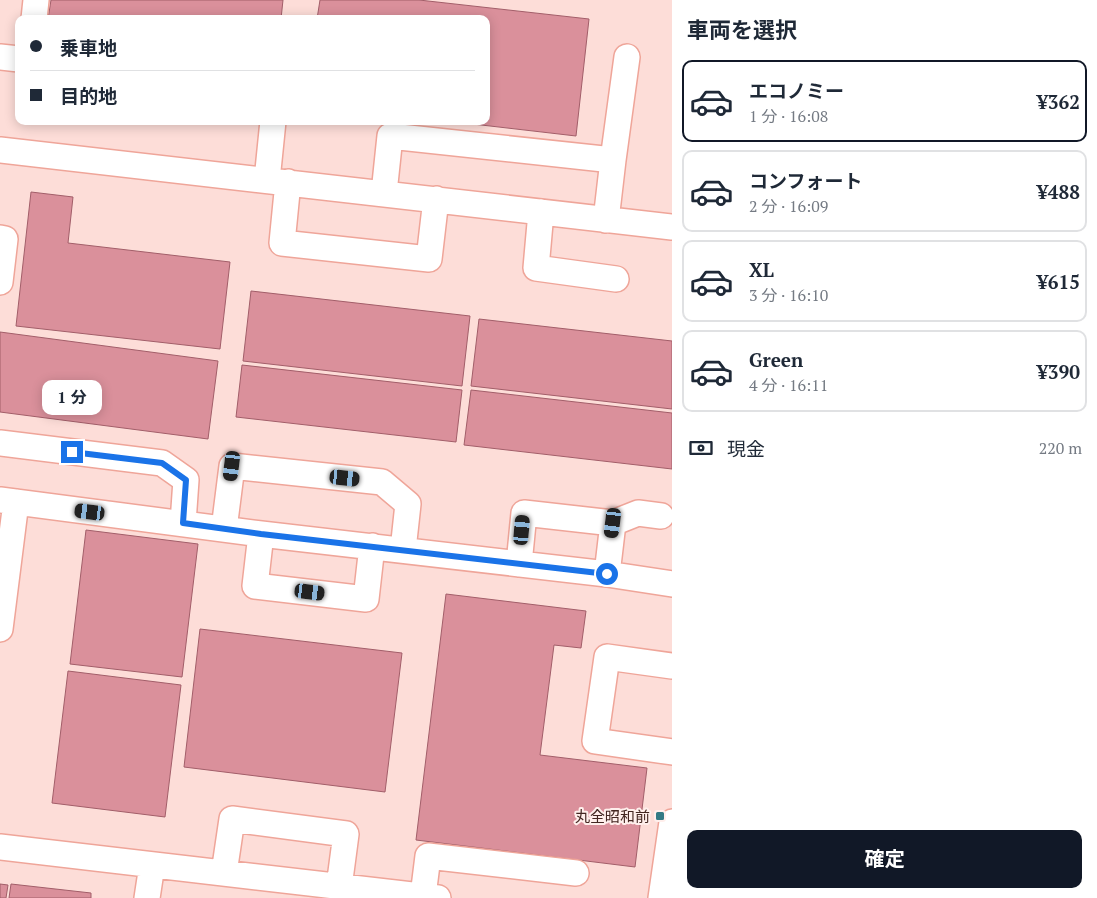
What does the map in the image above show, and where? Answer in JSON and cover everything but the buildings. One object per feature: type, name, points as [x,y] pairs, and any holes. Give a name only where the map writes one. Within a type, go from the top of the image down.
[{"type":"street","points":[[34,15],[36,0]]},
{"type":"street","points":[[0,57],[15,59]]},
{"type":"street","points":[[606,220],[626,57]]},
{"type":"street","points":[[273,125],[282,243],[429,258],[436,199]]},
{"type":"street","points":[[384,193],[390,136],[613,160]]},
{"type":"street","points":[[0,150],[672,227]]},
{"type":"street","points":[[541,212],[536,268],[616,279]]},
{"type":"street","points":[[0,238],[5,239],[0,282]]},
{"type":"street","points":[[0,443],[162,463],[186,480],[183,523]]},
{"type":"street","points":[[224,528],[232,466],[382,482],[408,504],[403,550]]},
{"type":"street","points":[[0,629],[8,501],[261,534],[607,574],[672,584]]},
{"type":"street","points":[[519,564],[524,513],[613,523],[638,514],[661,516]]},
{"type":"street","points":[[607,574],[613,523]]},
{"type":"street","points":[[261,534],[255,586],[366,599],[372,546]]},
{"type":"street","points":[[672,666],[607,657],[596,742],[672,752]]},
{"type":"street","points":[[224,874],[232,819],[346,834],[339,887]]},
{"type":"street","points":[[661,898],[672,822]]},
{"type":"street","points":[[0,847],[224,874],[253,888],[339,887],[363,894],[431,897],[428,856],[576,873]]},
{"type":"street","points":[[147,898],[152,865]]},
{"type":"place","name":"丸全昭和前","points":[[660,816]]},
{"type":"route","points":[[72,452],[162,463],[186,480],[183,523],[261,534],[607,574]]}]
